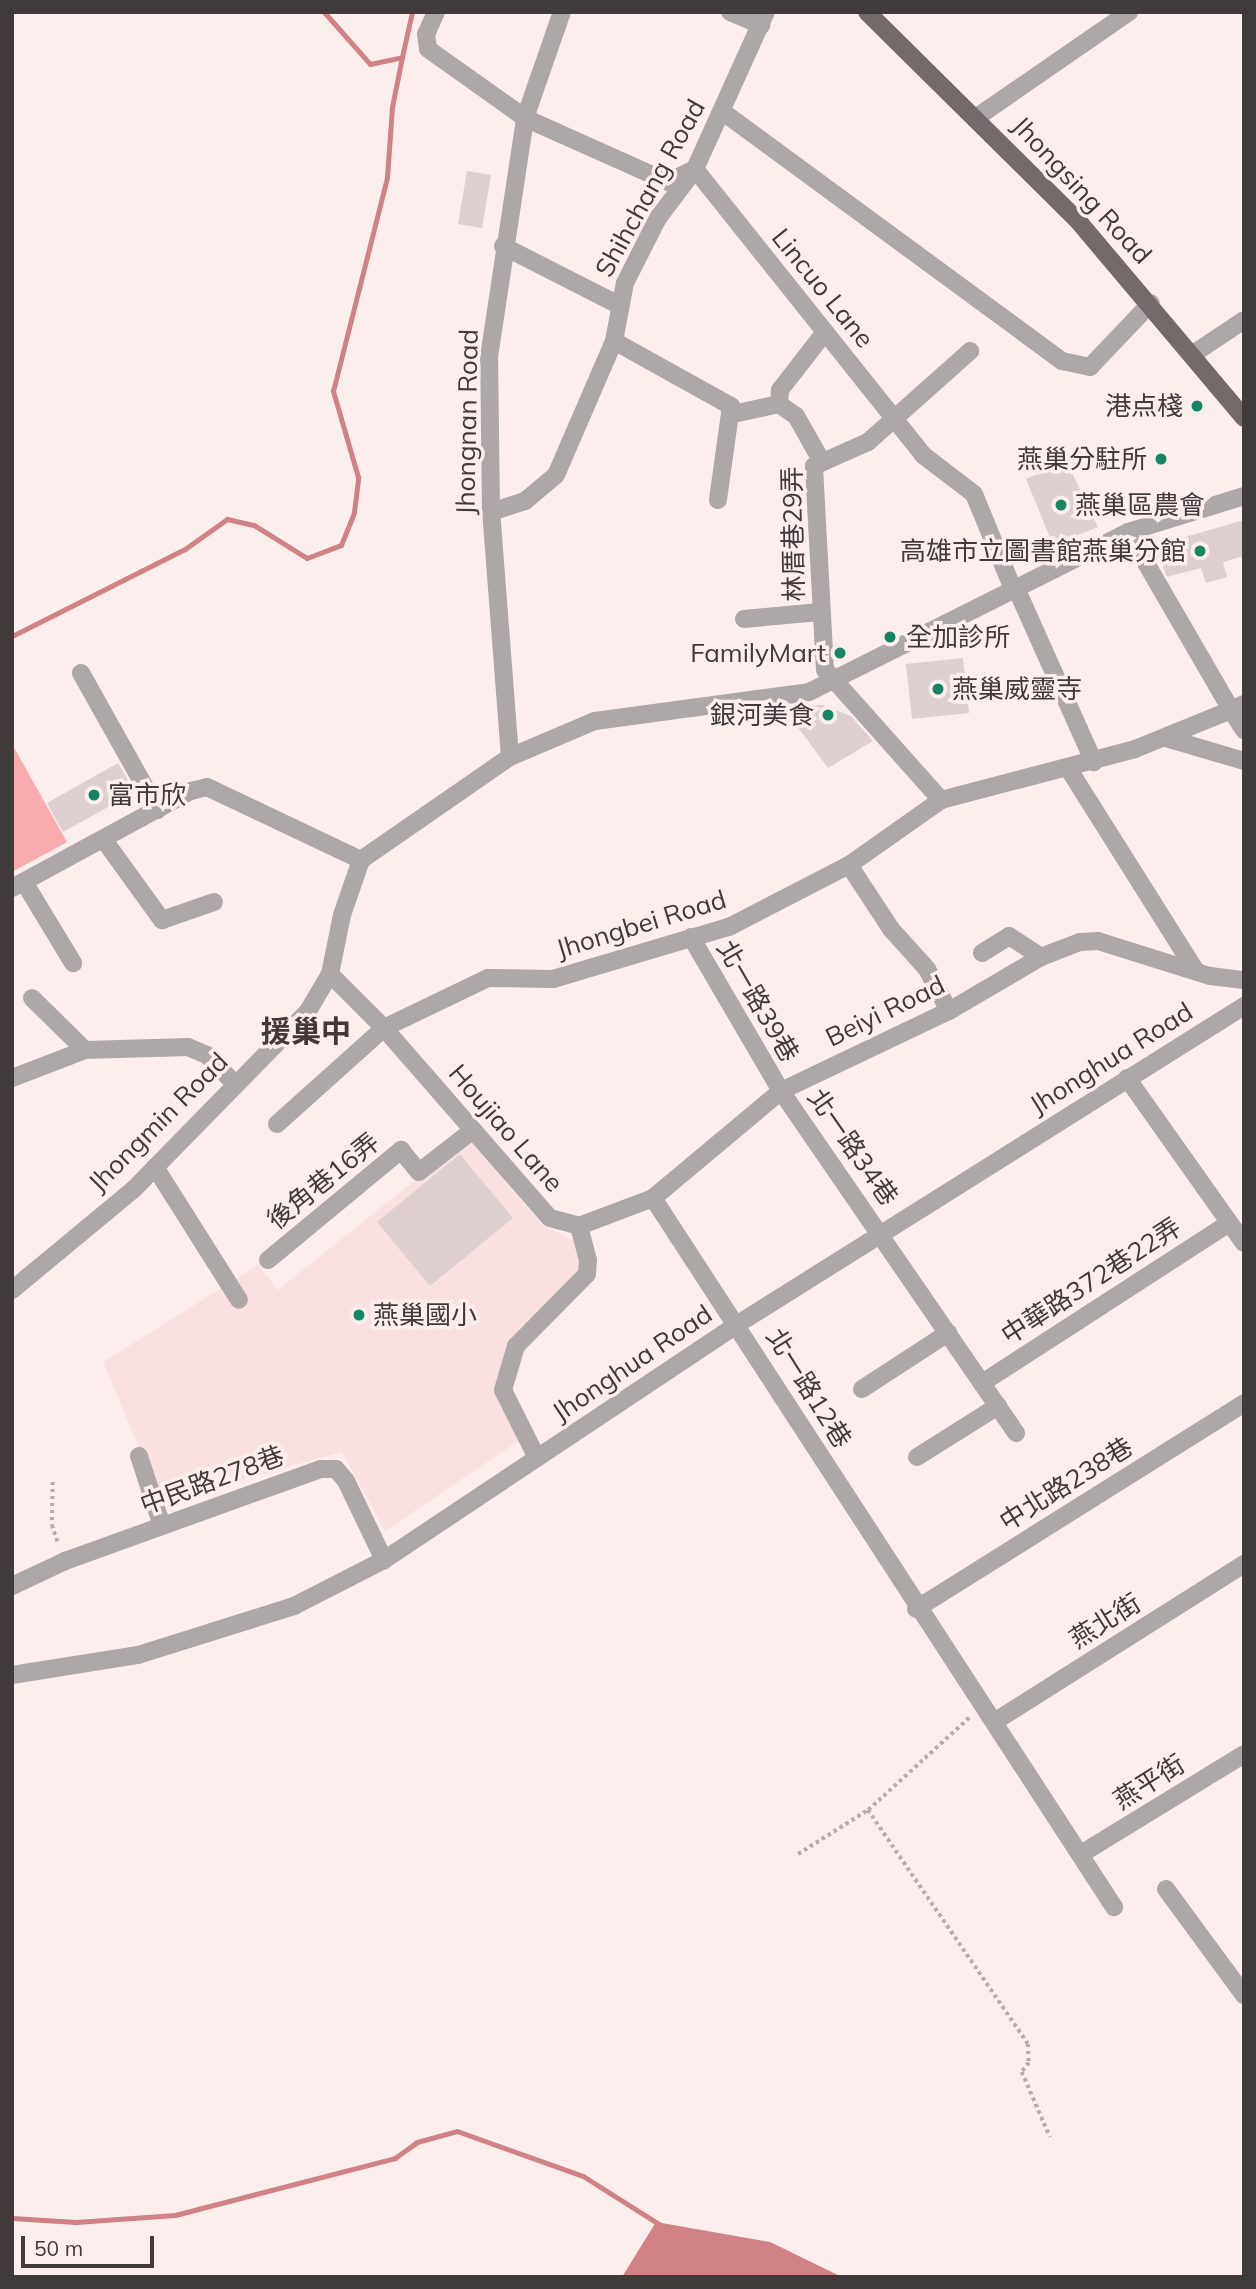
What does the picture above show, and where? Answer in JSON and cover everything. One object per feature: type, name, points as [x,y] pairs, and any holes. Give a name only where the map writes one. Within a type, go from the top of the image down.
[{"type":"main road","name":"Jhongsing Road","points":[[867,12],[977,117],[1151,303],[1244,418]]},
{"type":"street","points":[[436,12],[426,34],[428,49],[525,118],[668,182],[695,169]]},
{"type":"street","name":"Jhongnan Road","points":[[510,757],[491,512],[489,357],[503,246],[525,118],[562,12]]},
{"type":"street","points":[[730,12],[763,19]]},
{"type":"street","points":[[977,117],[1129,12]]},
{"type":"street","name":"Shihchang Road","points":[[491,512],[525,501],[556,475],[614,341],[617,304],[658,218],[695,169],[763,19]]},
{"type":"street","points":[[723,112],[1062,360],[1090,367],[1151,303]]},
{"type":"street","name":"Lincuo Lane","points":[[695,169],[923,455],[974,494],[1094,762]]},
{"type":"street","points":[[503,246],[617,304]]},
{"type":"street","points":[[1193,354],[1244,320]]},
{"type":"street","points":[[733,414],[779,404],[780,390],[825,332]]},
{"type":"street","points":[[614,341],[725,399],[733,414],[718,500]]},
{"type":"street","points":[[821,460],[868,442],[970,351]]},
{"type":"street","name":"林厝巷29弄","points":[[779,404],[796,416],[821,460],[814,466],[820,612],[825,670],[832,681]]},
{"type":"street","points":[[73,963],[18,885],[158,810],[207,787],[361,860],[510,757],[595,721],[687,706],[781,699],[832,681],[1128,532],[1244,496]]},
{"type":"street","points":[[1128,532],[1237,707],[1244,730]]},
{"type":"street","points":[[744,619],[820,612]]},
{"type":"street","points":[[80,673],[158,810]]},
{"type":"street","points":[[832,681],[941,800]]},
{"type":"street","name":"Jhongbei Road","points":[[277,1124],[384,1028],[488,978],[554,979],[729,927],[849,865],[941,800],[1094,762],[1166,738],[1237,707]]},
{"type":"street","points":[[1166,738],[1244,761]]},
{"type":"street","points":[[1068,768],[1196,971]]},
{"type":"street","points":[[104,840],[162,920],[214,902]]},
{"type":"street","name":"Jhongmin Road","points":[[12,1290],[155,1167],[234,1083],[308,1011],[330,974],[342,915],[361,860]]},
{"type":"street","points":[[849,865],[891,929],[927,969],[949,1011]]},
{"type":"street","points":[[982,953],[1009,936],[1041,957]]},
{"type":"street","name":"北一路39巷","points":[[691,937],[781,1091]]},
{"type":"street","name":"Beiyi Road","points":[[579,1226],[653,1198],[781,1091],[949,1011],[1041,957],[1080,942],[1097,941],[1196,971],[1244,980]]},
{"type":"street","name":"Houjiao Lane","points":[[330,974],[384,1028],[550,1218],[579,1226]]},
{"type":"street","points":[[32,998],[85,1050]]},
{"type":"street","name":"Jhonghua Road","points":[[12,1675],[138,1656],[294,1606],[384,1560],[738,1324],[1244,1006]]},
{"type":"street","points":[[12,1078],[85,1050],[188,1047],[207,1055],[234,1083]]},
{"type":"street","points":[[1127,1078],[1244,1243]]},
{"type":"street","name":"北一路34巷","points":[[781,1091],[882,1234],[1016,1433]]},
{"type":"street","name":"後角巷16弄","points":[[268,1260],[401,1150],[419,1172],[473,1130]]},
{"type":"street","points":[[155,1167],[239,1300]]},
{"type":"street","name":"北一路12巷","points":[[653,1198],[738,1324],[955,1669],[983,1705],[1114,1907]]},
{"type":"street","name":"中華路372巷22弄","points":[[982,1383],[1229,1223]]},
{"type":"street","points":[[537,1458],[503,1390],[516,1346],[587,1274],[588,1260],[579,1226]]},
{"type":"street","points":[[862,1390],[948,1333]]},
{"type":"street","name":"中北路238巷","points":[[916,1608],[1244,1403]]},
{"type":"street","points":[[917,1457],[998,1406]]},
{"type":"street","points":[[139,1456],[162,1526]]},
{"type":"street","name":"中民路278巷","points":[[12,1586],[65,1561],[320,1469],[336,1469],[384,1560]]},
{"type":"street","name":"燕北街","points":[[994,1722],[1244,1564]]},
{"type":"street","name":"燕平街","points":[[1082,1854],[1244,1755]]},
{"type":"street","points":[[1166,1889],[1244,1996]]},
{"type":"path","points":[[53,1482],[52,1525],[65,1561]]},
{"type":"path","points":[[798,1854],[868,1810],[983,1705]]},
{"type":"path","points":[[868,1810],[1028,2044],[1029,2063],[1022,2072],[1050,2137]]},
{"type":"shaded area","points":[[12,744],[67,842],[12,872]]},
{"type":"shaded area","name":"燕巢國小","points":[[468,1138],[542,1225],[576,1241],[586,1264],[511,1339],[494,1388],[520,1440],[385,1531],[342,1452],[162,1502],[103,1362],[258,1265],[278,1290]]},
{"type":"shaded area","points":[[656,2222],[770,2242],[842,2277],[622,2277]]},
{"type":"building","points":[[467,171],[491,175],[482,228],[458,224]]},
{"type":"building","name":"燕巢區農會","points":[[1067,462],[1098,527],[1053,545],[1026,479]]},
{"type":"building","name":"高雄市立圖書館燕巢分館","points":[[1244,520],[1244,556],[1223,562],[1227,577],[1206,583],[1201,568],[1167,577],[1154,546]]},
{"type":"building","name":"燕巢威靈寺","points":[[963,658],[969,713],[912,719],[906,664]]},
{"type":"building","points":[[823,705],[851,716],[873,741],[828,768],[783,707]]},
{"type":"building","name":"富市欣","points":[[118,763],[135,792],[63,832],[47,803]]},
{"type":"building","points":[[460,1154],[513,1218],[430,1286],[377,1222]]},
{"type":"waterway","points":[[324,12],[370,64],[402,57],[412,12]]},
{"type":"waterway","points":[[12,636],[185,549],[227,519],[254,525],[307,558],[341,545],[354,512],[358,477],[333,391],[387,177],[392,107],[402,57]]},
{"type":"waterway","points":[[12,2218],[76,2222],[175,2215],[395,2158],[417,2142],[457,2131],[583,2176],[659,2224]]},
{"type":"place","name":"港点棧","points":[[1197,406]]},
{"type":"place","name":"燕巢分駐所","points":[[1161,459]]},
{"type":"place","name":"燕巢區農會","points":[[1061,505]]},
{"type":"place","name":"高雄市立圖書館燕巢分館","points":[[1200,551]]},
{"type":"place","name":"全加診所","points":[[890,637]]},
{"type":"place","name":"FamilyMart","points":[[840,653]]},
{"type":"place","name":"燕巢威靈寺","points":[[938,689]]},
{"type":"place","name":"銀河美食","points":[[828,715]]},
{"type":"place","name":"富市欣","points":[[94,795]]},
{"type":"place","name":"燕巢國小","points":[[359,1315]]},
{"type":"district","name":"援巢中","points":[[306,1031]]}]
